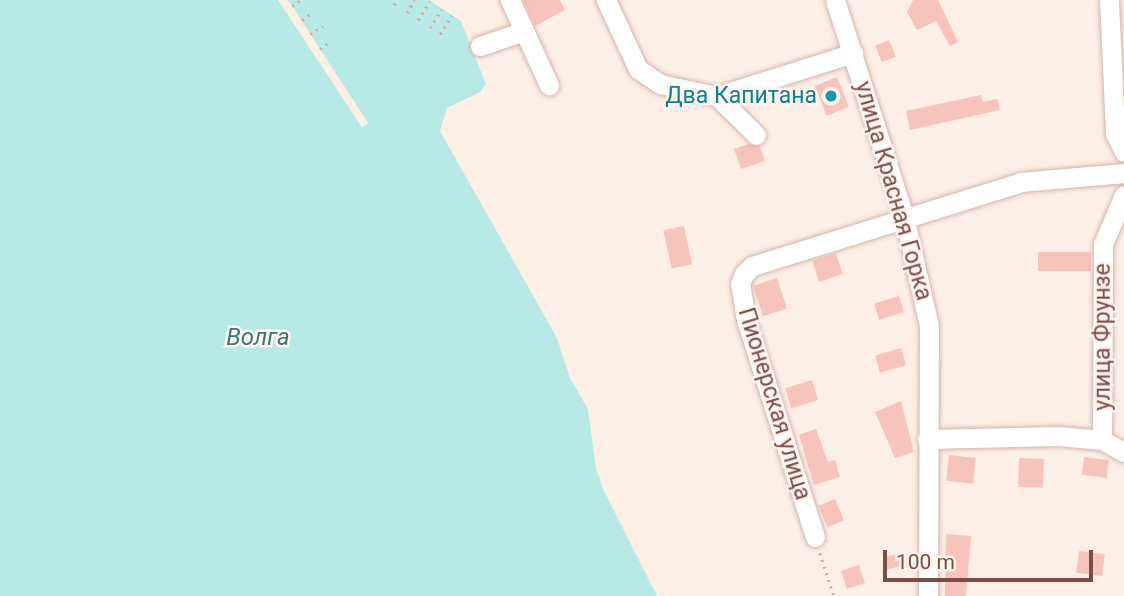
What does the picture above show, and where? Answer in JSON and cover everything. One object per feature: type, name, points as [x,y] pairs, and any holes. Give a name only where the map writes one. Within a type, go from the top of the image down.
[{"type":"street","points":[[510,0],[549,85]]},
{"type":"street","points":[[606,0],[638,69],[648,79],[717,96],[853,53]]},
{"type":"street","name":"улица Красная Горка","points":[[835,0],[904,216],[929,326],[928,596]]},
{"type":"street","points":[[1115,7],[1115,134],[1124,152]]},
{"type":"street","points":[[480,46],[524,31]]},
{"type":"street","points":[[717,96],[755,135]]},
{"type":"street","points":[[904,216],[1021,182],[1124,173]]},
{"type":"street","name":"улица Фрунзе","points":[[1102,440],[1103,244],[1124,195]]},
{"type":"street","name":"Пионерская улица","points":[[815,537],[747,320],[740,284],[752,266],[904,216]]},
{"type":"street","points":[[927,439],[1028,434],[1102,440],[1124,452]]},
{"type":"path","points":[[292,6],[301,0]]},
{"type":"path","points":[[394,5],[397,0]]},
{"type":"path","points":[[407,13],[414,0]]},
{"type":"path","points":[[418,20],[430,1]]},
{"type":"path","points":[[430,29],[442,9]]},
{"type":"path","points":[[302,20],[313,12]]},
{"type":"path","points":[[440,34],[452,15]]},
{"type":"path","points":[[310,34],[323,26]]},
{"type":"path","points":[[320,49],[329,43]]},
{"type":"path","points":[[815,537],[834,596]]},
{"type":"water","name":"Волга","points":[[0,0],[429,0],[461,21],[486,84],[480,92],[447,108],[440,131],[557,338],[570,378],[588,409],[596,469],[604,491],[657,596],[0,596]]},
{"type":"pier","points":[[278,0],[287,0],[292,6],[368,123],[362,127]]},
{"type":"building","points":[[523,0],[560,0],[565,10],[535,26]]},
{"type":"building","points":[[913,0],[938,0],[958,42],[950,46],[936,21],[917,30],[907,12]]},
{"type":"building","points":[[889,40],[896,57],[882,62],[875,46]]},
{"type":"building","name":"Два Капитана","points":[[837,77],[849,107],[827,116],[815,86]]},
{"type":"building","points":[[981,95],[983,102],[997,99],[1000,110],[910,130],[906,111]]},
{"type":"building","points":[[748,144],[760,146],[765,161],[741,169],[734,149]]},
{"type":"building","points":[[684,226],[692,264],[672,269],[663,230]]},
{"type":"building","points":[[1038,252],[1091,252],[1091,271],[1038,271]]},
{"type":"building","points":[[836,253],[843,274],[819,282],[812,261]]},
{"type":"building","points":[[777,278],[787,308],[763,316],[753,286]]},
{"type":"building","points":[[899,296],[904,312],[879,320],[874,304]]},
{"type":"building","points":[[901,348],[906,365],[880,373],[875,355]]},
{"type":"building","points":[[812,380],[818,400],[791,408],[785,388]]},
{"type":"building","points":[[901,401],[914,452],[895,458],[875,412]]},
{"type":"building","points":[[816,429],[828,462],[835,460],[840,477],[814,485],[799,435]]},
{"type":"building","points":[[949,455],[976,458],[973,484],[946,481]]},
{"type":"building","points":[[1084,457],[1109,460],[1107,478],[1082,475]]},
{"type":"building","points":[[1019,458],[1044,459],[1043,488],[1018,487]]},
{"type":"building","points":[[835,499],[844,520],[827,527],[818,506]]},
{"type":"building","points":[[946,534],[971,536],[966,596],[945,596]]},
{"type":"building","points":[[1079,551],[1105,554],[1102,576],[1076,573]]},
{"type":"building","points":[[905,552],[908,565],[886,570],[884,557]]},
{"type":"building","points":[[859,565],[865,583],[847,589],[841,571]]},
{"type":"place","name":"Два Капитана","points":[[831,96]]}]
